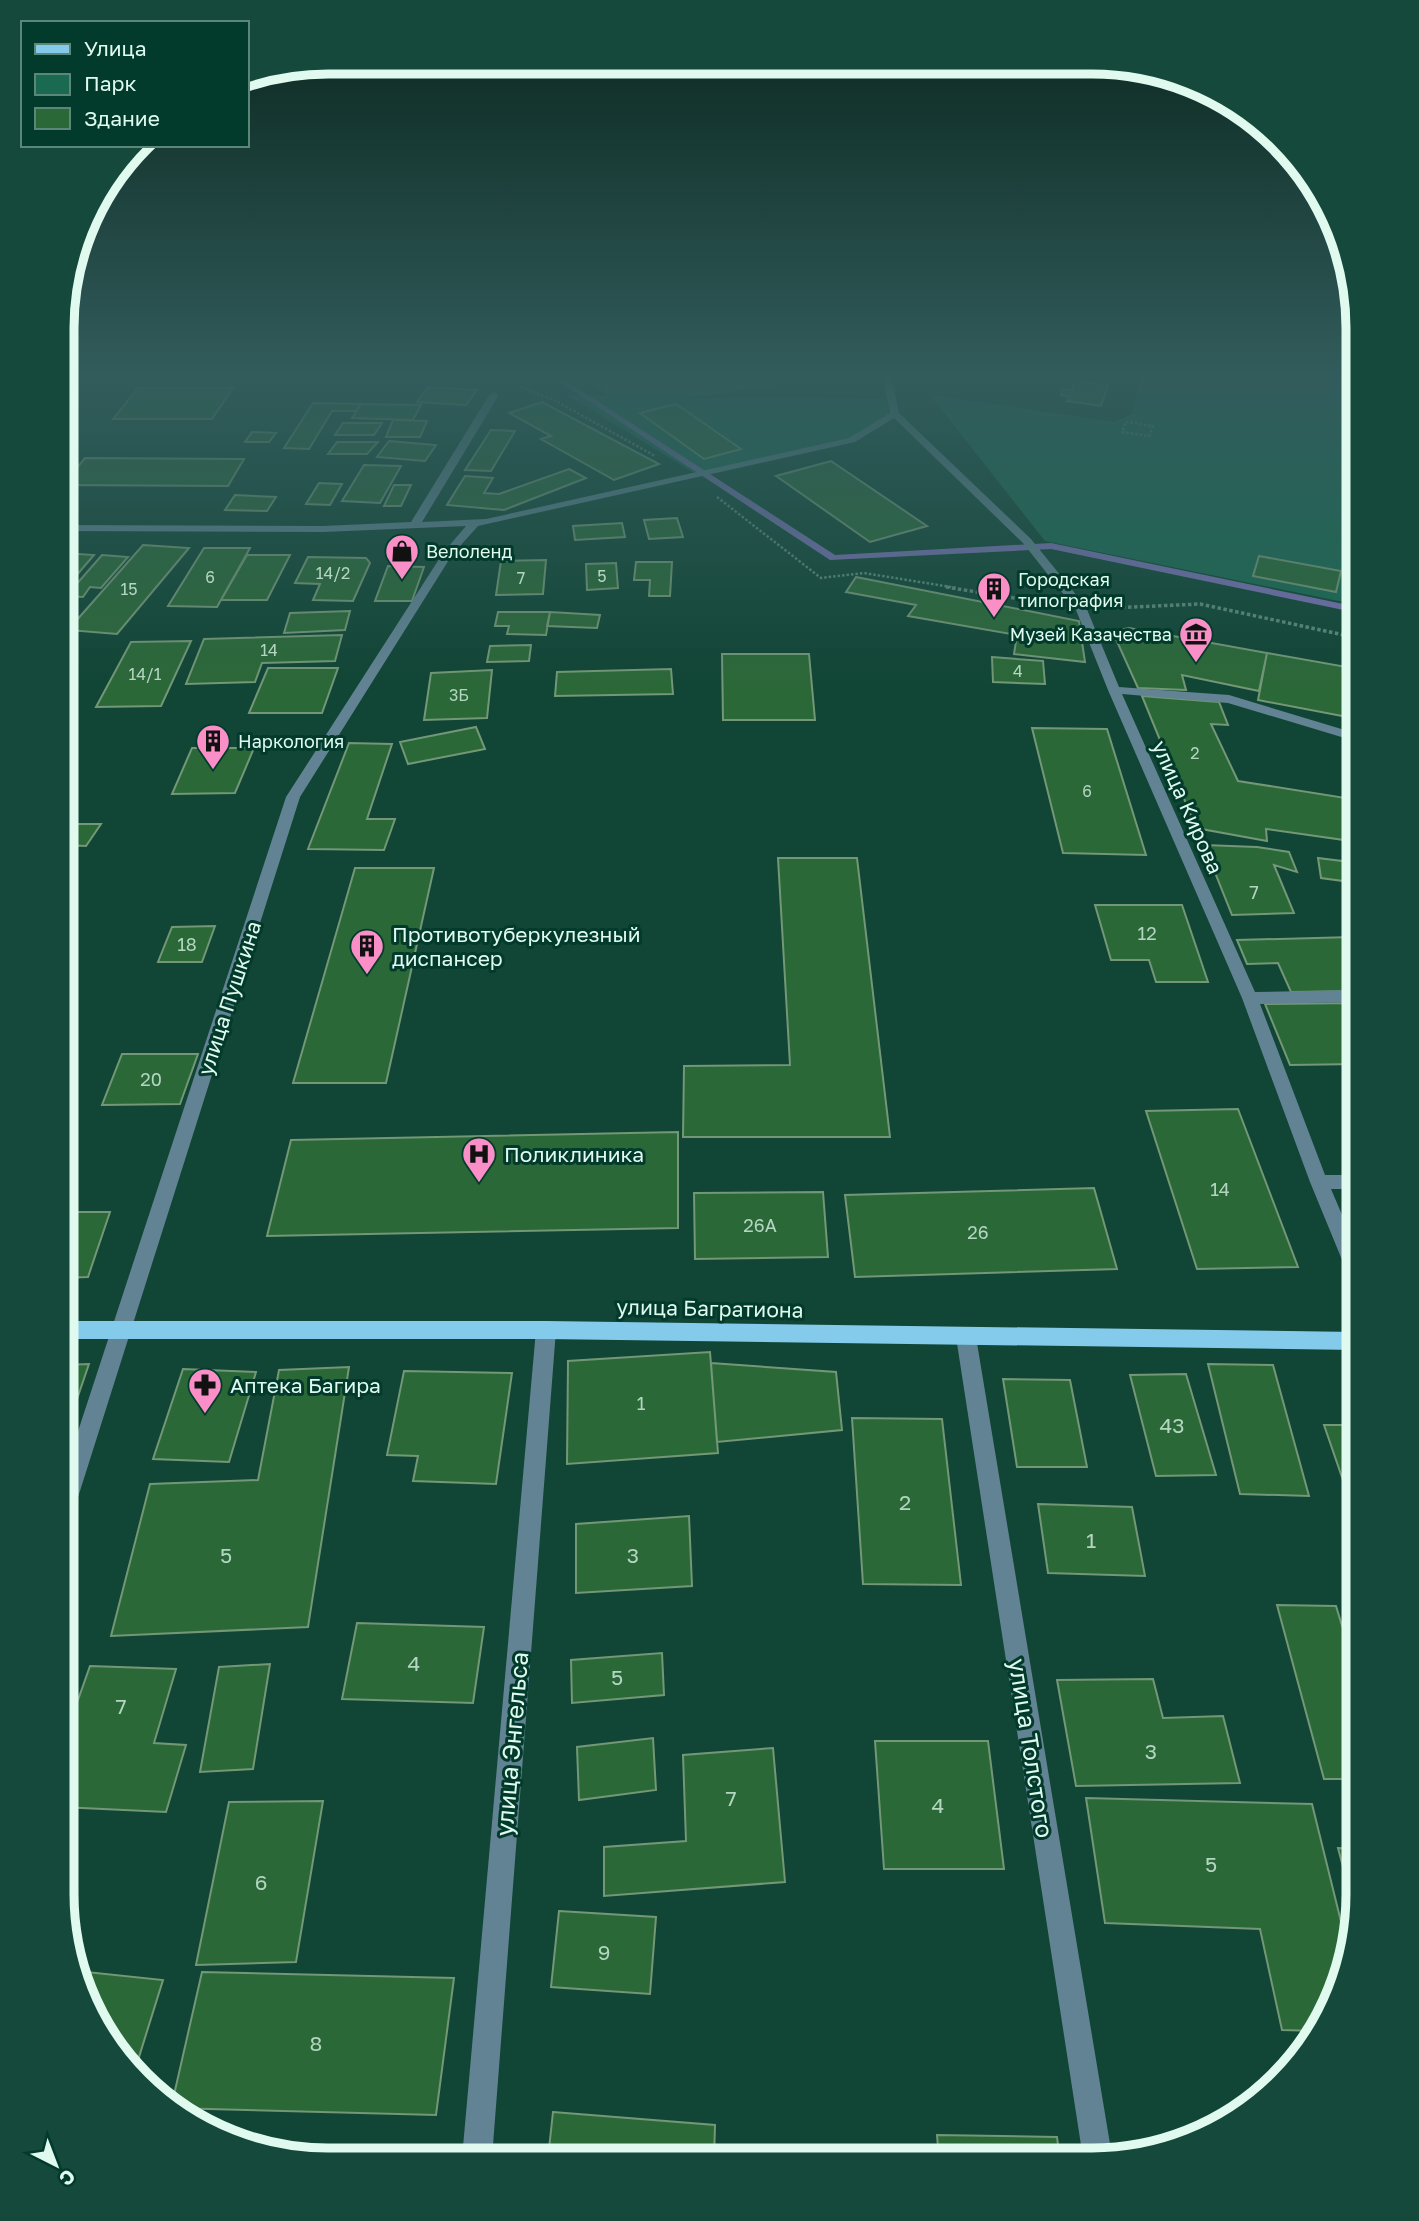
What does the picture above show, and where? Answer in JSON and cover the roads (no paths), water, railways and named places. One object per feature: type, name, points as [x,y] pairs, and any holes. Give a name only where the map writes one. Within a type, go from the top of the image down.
[{"type":"main road","name":"улица Багратиона","points":[[74,1330],[546,1330],[1346,1341]]},
{"type":"street","points":[[414,526],[443,479]]},
{"type":"street","points":[[74,528],[323,529],[475,522],[674,479]]},
{"type":"street","name":"улица Кирова","points":[[962,479],[1027,541],[1082,610],[1114,690],[1250,998],[1346,1246]]},
{"type":"street","name":"улица Пушкина","points":[[74,1477],[293,797],[448,553],[475,522]]},
{"type":"street","points":[[1114,690],[1230,699],[1346,733]]},
{"type":"street","points":[[1250,998],[1346,996]]},
{"type":"street","points":[[1319,1182],[1346,1182]]},
{"type":"street","name":"улица Энгельса","points":[[478,2148],[546,1330]]},
{"type":"street","name":"улица Толстого","points":[[966,1337],[1096,2148]]},
{"type":"waterway","points":[[711,479],[833,558],[1051,546],[1346,607]]},
{"type":"place","name":"Велоленд","points":[[402,581]]},
{"type":"place","name":"Городская типография","points":[[994,619]]},
{"type":"place","name":"Музей Казачества","points":[[1196,664]]},
{"type":"place","name":"Наркология","points":[[213,771]]},
{"type":"place","name":"Противотуберкулезный диспансер","points":[[367,976]]},
{"type":"place","name":"Поликлиника","points":[[479,1184]]},
{"type":"place","name":"Аптека Багира","points":[[205,1415]]}]
